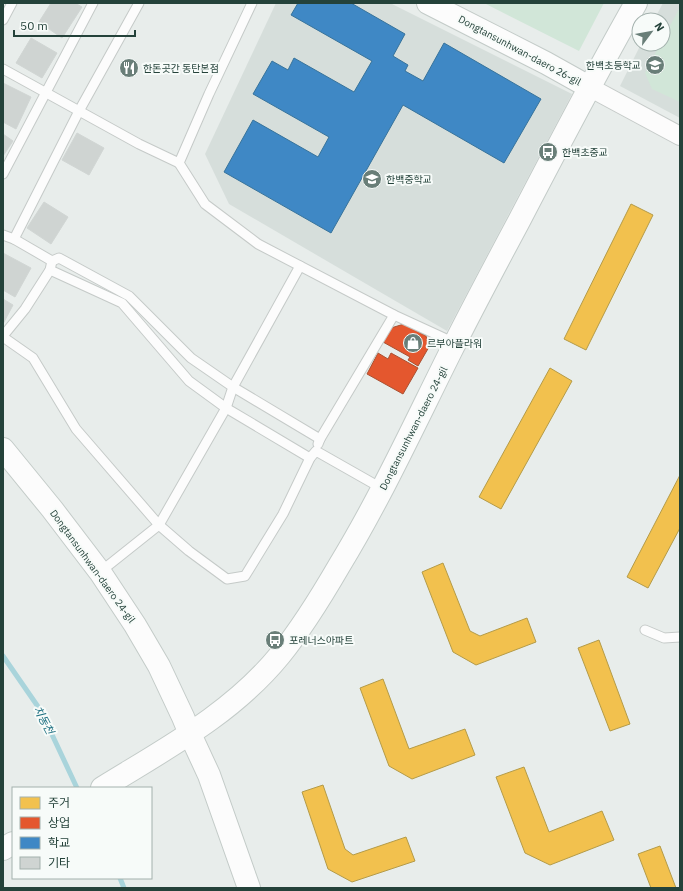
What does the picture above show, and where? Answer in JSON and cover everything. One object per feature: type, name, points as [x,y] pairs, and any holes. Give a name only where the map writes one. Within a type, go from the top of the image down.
[{"type":"street","name":"Dongtansunhwan-daero 26-gil","points":[[428,3],[546,63],[589,87]]},
{"type":"street","name":"Dongtansunhwan-daero 24-gil","points":[[104,787],[190,734],[229,706],[280,656],[315,607],[383,489],[455,343],[589,87],[636,3]]},
{"type":"street","points":[[589,87],[680,136]]},
{"type":"street","name":"Dongtansunhwan-daero 24-gil","points":[[3,449],[52,509],[100,572],[135,625],[159,666],[184,717],[190,734],[209,775],[249,888]]},
{"type":"street","points":[[3,849],[12,844]]},
{"type":"lane","points":[[3,20],[12,3]]},
{"type":"lane","points":[[3,174],[93,3]]},
{"type":"lane","points":[[14,239],[79,111],[139,3]]},
{"type":"lane","points":[[179,163],[209,94],[252,3]]},
{"type":"lane","points":[[3,69],[139,144],[179,163],[205,204],[258,244],[394,315],[455,343]]},
{"type":"lane","points":[[3,235],[14,239],[51,266],[122,303],[189,381],[226,408],[310,458]]},
{"type":"lane","points":[[320,440],[233,387],[191,358],[129,296],[59,258],[51,266],[25,309],[3,336],[33,358],[76,429],[158,525],[227,579],[245,576],[283,514],[310,458],[316,451],[320,440],[394,315]]},
{"type":"lane","points":[[100,572],[158,525],[226,408],[233,387],[300,266]]},
{"type":"lane","points":[[316,451],[383,489]]},
{"type":"lane","points":[[645,630],[664,638],[680,637]]},
{"type":"shaded area","name":"한백중학교","points":[[276,3],[390,3],[572,94],[447,331],[229,204],[205,154]]},
{"type":"shaded area","name":"한백초등학교","points":[[663,3],[680,3],[680,118],[620,86],[637,52],[671,52],[671,12],[658,12]]},
{"type":"green space","points":[[484,3],[604,3],[579,51]]},
{"type":"green space","points":[[680,7],[680,102],[652,89],[645,73],[656,52],[671,52],[671,24]]},
{"type":"building: 주거","points":[[631,204],[653,215],[586,350],[564,339]]},
{"type":"building: 주거","points":[[550,368],[572,381],[501,509],[479,497]]},
{"type":"building: 주거","points":[[680,475],[680,528],[648,588],[627,577]]},
{"type":"building: 주거","points":[[443,563],[470,631],[480,636],[527,618],[536,642],[476,665],[453,652],[422,572]]},
{"type":"building: 주거","points":[[599,640],[630,724],[610,731],[578,648]]},
{"type":"building: 주거","points":[[383,679],[409,749],[465,729],[475,755],[412,779],[389,766],[360,688]]},
{"type":"building: 주거","points":[[524,767],[549,832],[602,811],[614,840],[550,865],[525,853],[496,777]]},
{"type":"building: 주거","points":[[323,785],[345,849],[353,855],[406,837],[415,861],[352,882],[328,869],[302,792]]},
{"type":"building: 주거","points":[[660,846],[676,888],[651,888],[638,854]]},
{"type":"building: 상업","points":[[404,324],[426,336],[429,347],[418,366],[408,360],[410,357],[383,342],[391,328]]},
{"type":"building: 상업","points":[[378,353],[388,359],[391,353],[418,368],[403,394],[367,374]]},
{"type":"building: 학교","points":[[298,3],[351,3],[405,34],[393,56],[408,65],[405,71],[423,81],[444,43],[541,99],[504,163],[403,105],[331,233],[224,172],[253,120],[318,157],[329,137],[253,94],[272,61],[288,70],[294,58],[354,92],[372,61],[291,15]]},
{"type":"building: 기타","points":[[51,3],[75,3],[82,7],[62,38],[39,22]]},
{"type":"building: 기타","points":[[31,38],[57,53],[42,78],[16,63]]},
{"type":"building: 기타","points":[[3,83],[31,97],[16,129],[3,122]]},
{"type":"building: 기타","points":[[77,133],[104,148],[89,175],[62,160]]},
{"type":"building: 기타","points":[[3,134],[13,141],[3,156]]},
{"type":"building: 기타","points":[[44,202],[68,217],[51,244],[27,228]]},
{"type":"building: 기타","points":[[3,253],[31,268],[15,297],[3,290]]},
{"type":"building: 기타","points":[[3,299],[13,305],[3,324]]},
{"type":"waterway","name":"치동천","points":[[3,656],[41,711],[77,787]]},
{"type":"waterway","name":"치동천","points":[[120,879],[124,888]]},
{"type":"place","name":"한백초등학교","points":[[655,65]]},
{"type":"place","name":"한돈곳간 동탄본점","points":[[129,68]]},
{"type":"place","name":"한백초중교","points":[[548,152]]},
{"type":"place","name":"한백중학교","points":[[372,179]]},
{"type":"place","name":"르부아플라워","points":[[413,343]]},
{"type":"place","name":"포레너스아파트","points":[[275,640]]}]
